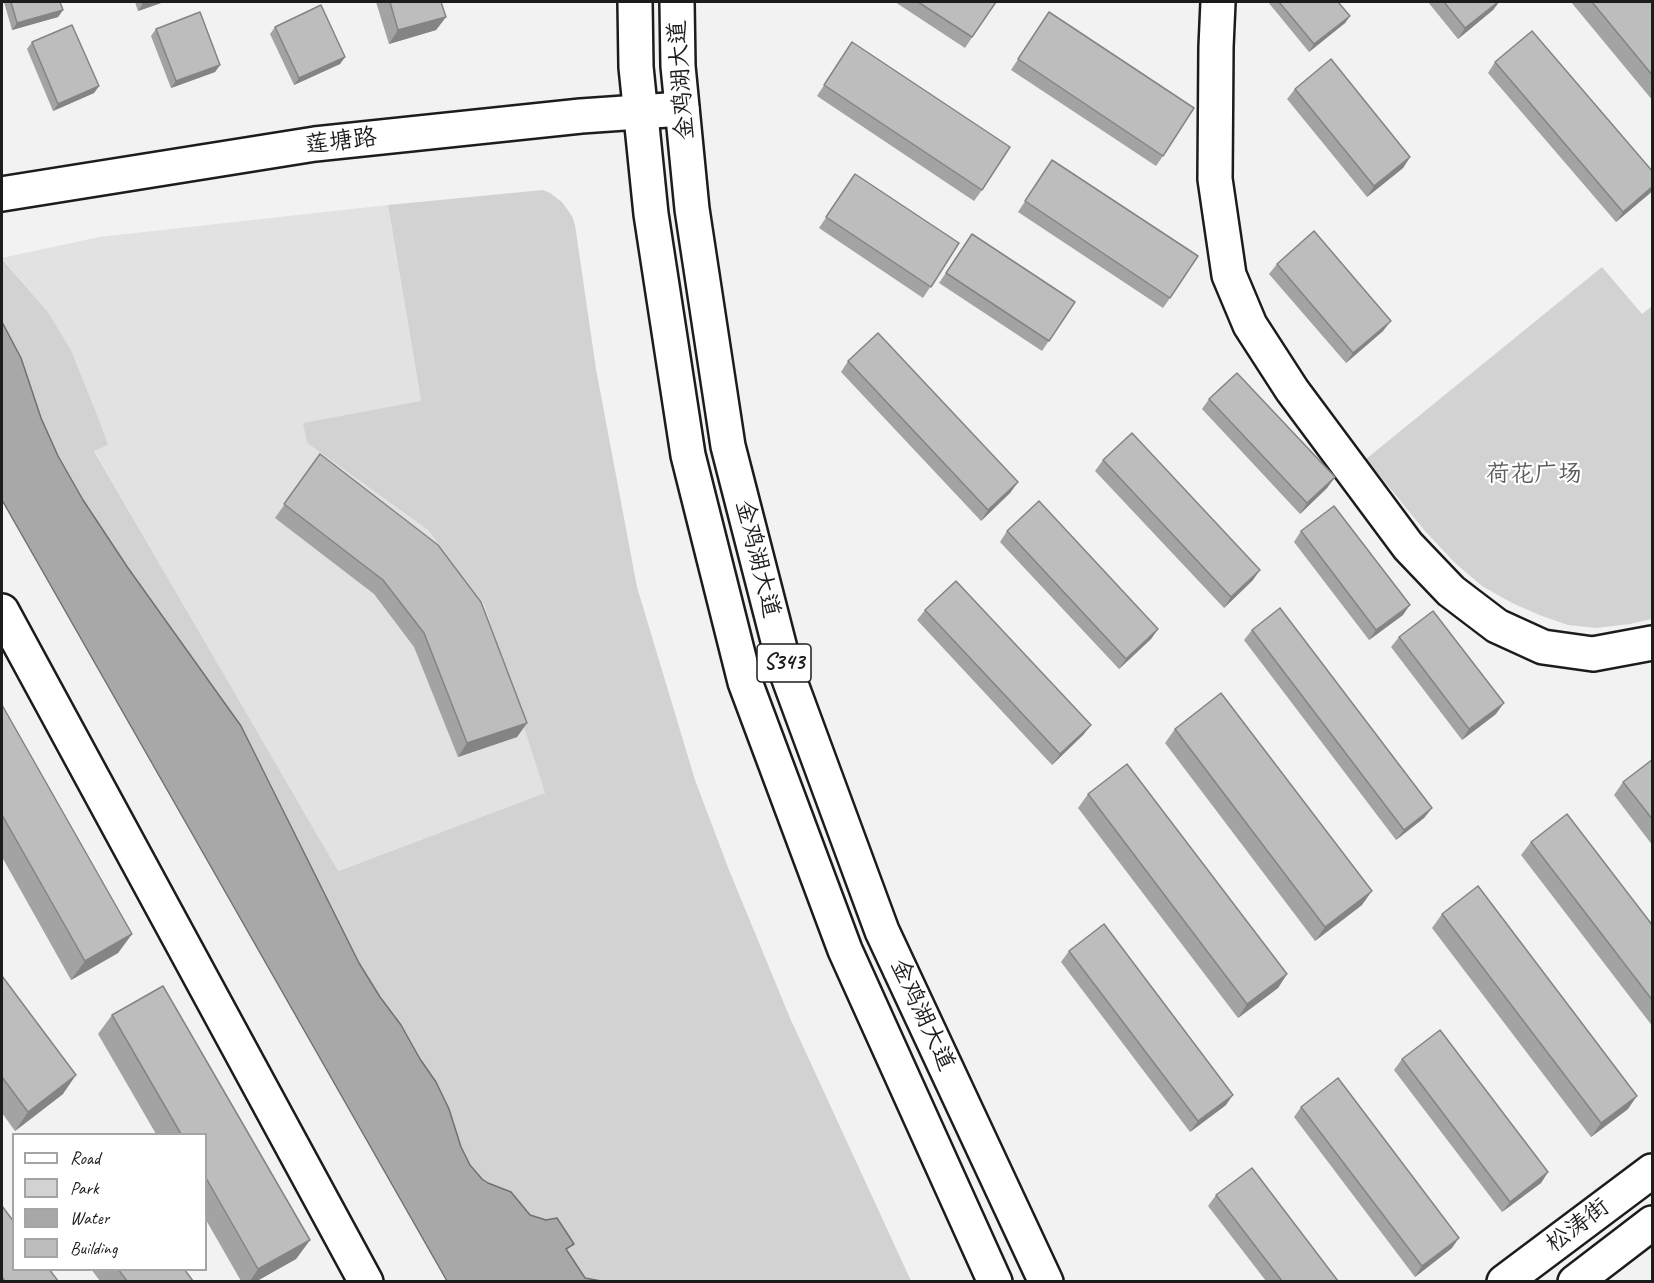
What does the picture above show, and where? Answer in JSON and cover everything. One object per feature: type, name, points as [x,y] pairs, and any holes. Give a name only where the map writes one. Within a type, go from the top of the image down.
[{"type":"main road","name":"金鸡湖大道","points":[[635,2],[636,67],[651,214],[688,455],[745,682],[844,950],[995,1281]]},
{"type":"main road","name":"金鸡湖大道","points":[[677,2],[678,66],[692,210],[728,447],[785,668],[882,931],[1046,1281]]},
{"type":"main road","points":[[1218,2],[1215,179],[1229,275],[1250,325],[1292,390],[1408,546],[1451,591],[1497,626],[1543,647],[1593,654],[1653,643]]},
{"type":"main road","name":"莲塘路","points":[[2,194],[315,144],[581,116],[682,109]]},
{"type":"main road","points":[[2,611],[366,1281]]},
{"type":"main road","name":"松涛街","points":[[1504,1281],[1653,1171]]},
{"type":"main road","name":"松涛街","points":[[1575,1281],[1653,1223]]},
{"type":"shaded area","points":[[388,205],[421,402],[304,423],[307,443],[428,530],[484,604],[545,793],[337,871],[94,450],[107,445],[71,350],[48,312],[2,258],[99,237]]},
{"type":"green space","points":[[543,190],[562,202],[572,216],[575,225],[596,369],[637,587],[695,780],[790,1018],[911,1281],[601,1282],[585,1278],[566,1249],[553,1219],[541,1219],[530,1215],[511,1192],[482,1179],[465,1157],[444,1097],[436,1082],[401,1025],[370,982],[345,938],[241,726],[128,568],[83,500],[58,456],[41,418],[21,358],[2,321],[2,259],[48,312],[71,350],[108,445],[94,451],[338,871],[545,793],[484,604],[428,530],[307,443],[303,423],[421,401],[388,205]]},
{"type":"green space","name":"荷花广场","points":[[1602,267],[1642,314],[1652,306],[1652,619],[1596,628],[1568,625],[1542,616],[1482,586],[1455,563],[1425,531],[1366,459]]},
{"type":"water","points":[[2,322],[21,358],[41,418],[58,456],[83,500],[128,568],[241,726],[359,963],[436,1082],[470,1165],[488,1183],[511,1192],[530,1215],[546,1220],[557,1218],[574,1244],[566,1249],[585,1278],[601,1281],[447,1281],[2,500]]},
{"type":"building","points":[[11,2],[60,2],[63,10],[17,23]]},
{"type":"building","points":[[390,2],[441,2],[446,17],[398,30]]},
{"type":"building","points":[[918,2],[996,2],[972,37]]},
{"type":"building","points":[[1279,2],[1338,2],[1350,16],[1314,44]]},
{"type":"building","points":[[1444,2],[1498,2],[1465,28]]},
{"type":"building","points":[[1592,2],[1653,2],[1653,76]]},
{"type":"building","points":[[321,5],[345,57],[299,78],[275,27]]},
{"type":"building","points":[[200,12],[220,65],[176,81],[156,29]]},
{"type":"building","points":[[1049,12],[1194,108],[1163,156],[1018,59]]},
{"type":"building","points":[[72,25],[99,86],[58,104],[32,42]]},
{"type":"building","points":[[1532,31],[1653,172],[1653,186],[1623,212],[1495,62]]},
{"type":"building","points":[[852,42],[1010,147],[982,190],[824,85]]},
{"type":"building","points":[[1331,59],[1410,157],[1374,186],[1295,89]]},
{"type":"building","points":[[1052,160],[1198,256],[1170,298],[1025,201]]},
{"type":"building","points":[[855,174],[959,243],[931,287],[826,217]]},
{"type":"building","points":[[1314,231],[1391,321],[1353,353],[1277,264]]},
{"type":"building","points":[[972,234],[1075,302],[1049,341],[946,273]]},
{"type":"building","points":[[878,333],[1018,482],[988,510],[848,361]]},
{"type":"building","points":[[1237,373],[1335,477],[1307,503],[1209,399]]},
{"type":"building","points":[[1132,433],[1260,570],[1231,597],[1103,460]]},
{"type":"building","points":[[320,454],[438,545],[481,602],[527,723],[467,743],[424,633],[383,580],[284,504]]},
{"type":"building","points":[[1039,501],[1158,629],[1126,659],[1007,531]]},
{"type":"building","points":[[1334,506],[1410,605],[1376,630],[1301,531]]},
{"type":"building","points":[[956,581],[1091,725],[1060,754],[925,610]]},
{"type":"building","points":[[1280,608],[1432,808],[1404,830],[1252,630]]},
{"type":"building","points":[[1433,611],[1504,703],[1469,729],[1399,637]]},
{"type":"building","points":[[1221,693],[1372,891],[1325,927],[1175,729]]},
{"type":"building","points":[[2,705],[132,934],[85,961],[2,815]]},
{"type":"building","points":[[1653,759],[1653,820],[1623,782]]},
{"type":"building","points":[[1127,764],[1287,974],[1247,1004],[1088,794]]},
{"type":"building","points":[[1567,814],[1653,926],[1653,1001],[1531,842]]},
{"type":"building","points":[[1478,886],[1637,1096],[1601,1123],[1442,914]]},
{"type":"building","points":[[1104,924],[1233,1095],[1198,1121],[1069,951]]},
{"type":"building","points":[[2,976],[76,1075],[28,1112],[2,1077]]},
{"type":"building","points":[[163,986],[310,1240],[258,1269],[207,1180],[207,1133],[180,1133],[112,1015]]},
{"type":"building","points":[[1440,1030],[1548,1172],[1510,1202],[1402,1059]]},
{"type":"building","points":[[1338,1078],[1459,1238],[1422,1266],[1301,1107]]},
{"type":"building","points":[[1252,1168],[1338,1281],[1282,1281],[1216,1195]]},
{"type":"building","points":[[2,1206],[12,1219],[12,1271],[50,1271],[58,1281],[5,1281],[2,1277]]},
{"type":"building","points":[[120,1271],[186,1271],[193,1281],[127,1281]]}]
